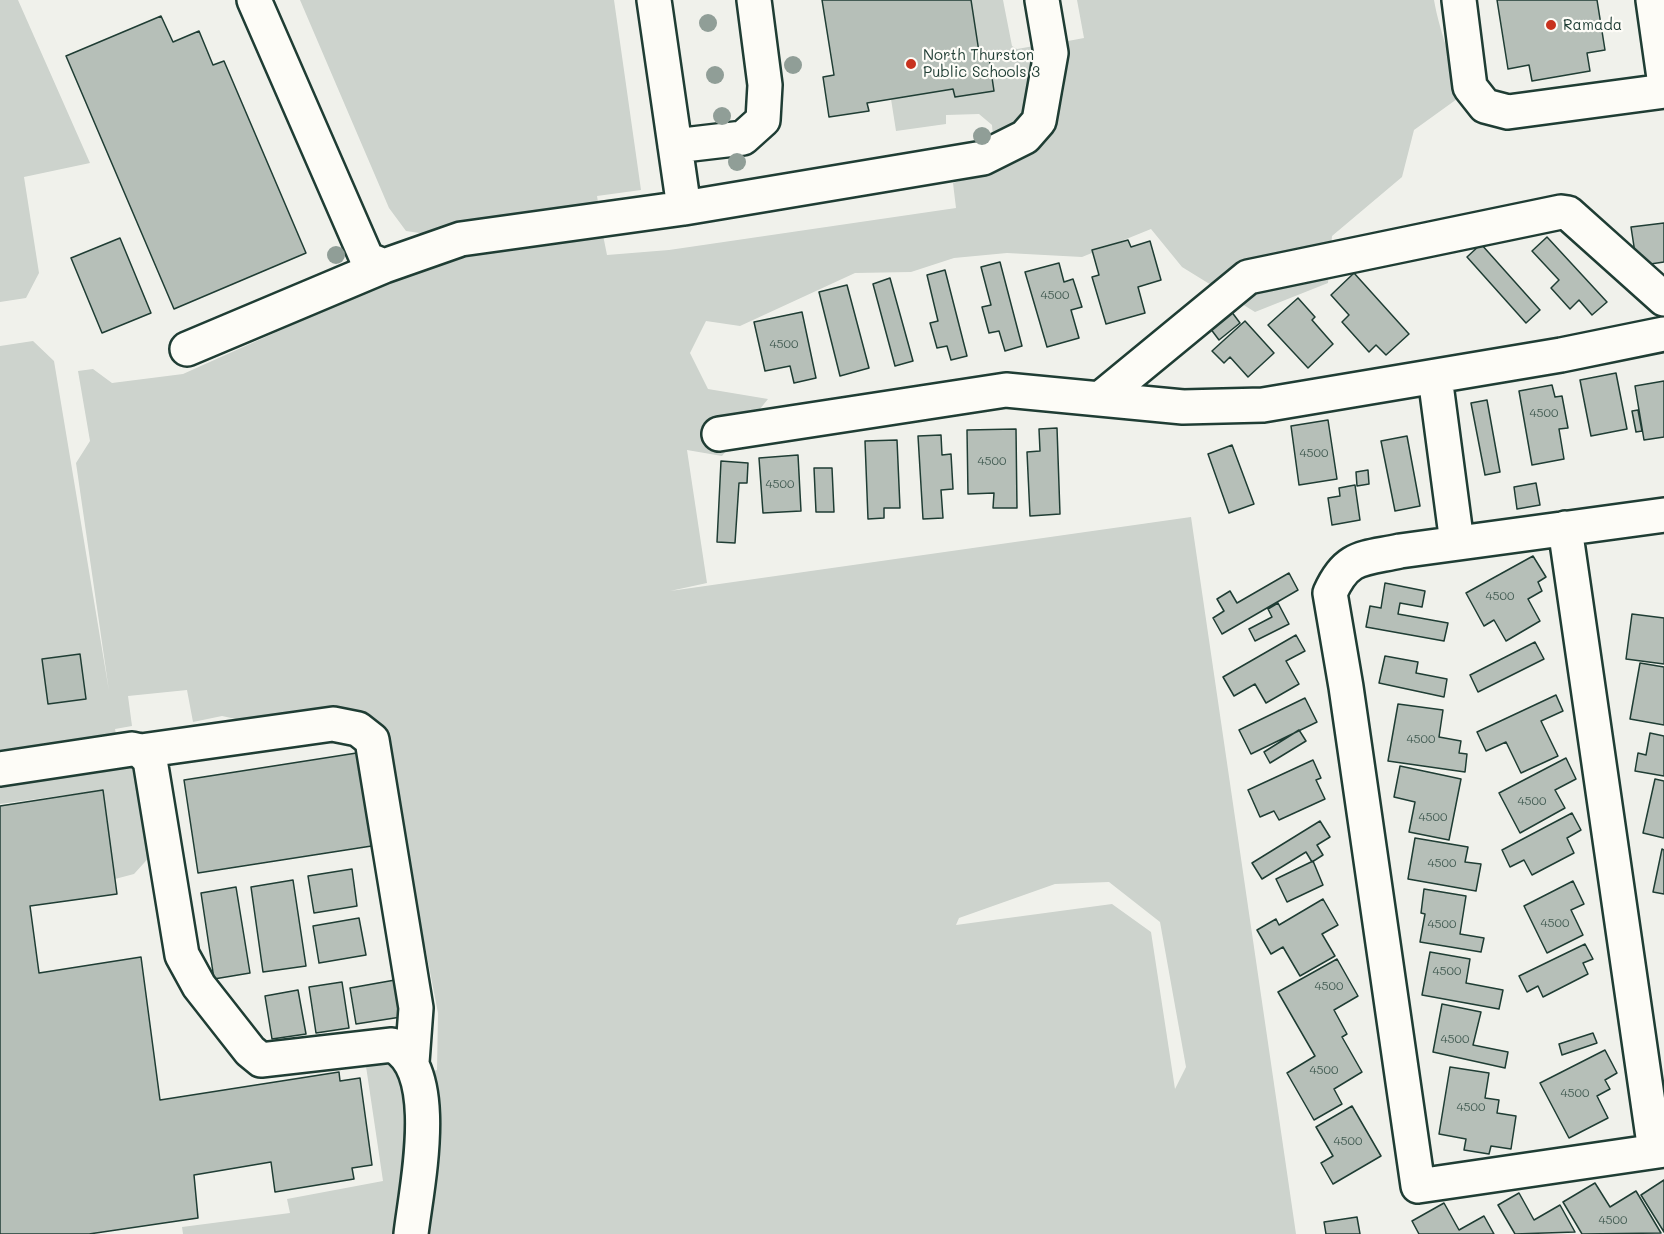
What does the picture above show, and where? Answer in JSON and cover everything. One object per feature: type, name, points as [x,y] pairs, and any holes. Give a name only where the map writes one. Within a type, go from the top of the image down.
[{"type":"lane","points":[[255,0],[367,260],[384,266]]},
{"type":"lane","points":[[654,0],[684,208]]},
{"type":"lane","points":[[675,146],[743,138],[764,120],[765,85],[754,0]]},
{"type":"lane","points":[[187,348],[384,266],[461,238],[684,208],[983,158],[1025,137],[1039,121],[1051,53],[1042,0]]},
{"type":"lane","points":[[1459,0],[1470,87],[1485,106],[1508,112],[1664,91]]},
{"type":"lane","points":[[1653,0],[1664,78]]},
{"type":"lane","points":[[1101,398],[1248,277],[1272,270],[1562,212],[1568,213],[1664,299]]},
{"type":"lane","points":[[719,434],[1006,390],[1183,407],[1263,405],[1435,377],[1664,334]]},
{"type":"lane","points":[[1435,377],[1457,543]]},
{"type":"lane","points":[[1565,528],[1660,1150],[1418,1186],[1346,687],[1329,593],[1347,565],[1400,551],[1565,528],[1664,515]]},
{"type":"lane","points":[[0,769],[132,748],[141,751],[333,724],[358,729],[372,740],[416,1008],[412,1062],[419,1088],[423,1121],[411,1234]]},
{"type":"lane","points":[[141,751],[150,760],[183,955],[199,986],[250,1051],[261,1060],[392,1045],[400,1049],[412,1062]]},
{"type":"shaded area","points":[[0,0],[18,0],[90,163],[24,177],[39,273],[26,298],[0,302]]},
{"type":"shaded area","points":[[300,0],[614,0],[641,190],[597,196],[601,220],[461,239],[406,231],[389,208]]},
{"type":"shaded area","points":[[971,0],[1003,0],[1012,46],[1017,49],[1034,46],[1036,76],[1032,96],[1024,114],[1009,129],[993,137],[992,125],[979,114],[946,115],[946,124],[896,131],[891,99],[953,89],[955,97],[994,91],[988,51],[979,52]]},
{"type":"shaded area","points":[[1077,0],[1434,0],[1456,86],[1457,99],[1414,130],[1402,177],[1332,236],[1328,283],[1255,312],[1182,267],[1151,229],[1082,257],[1007,253],[954,258],[911,272],[855,273],[740,326],[706,321],[690,353],[708,389],[768,399],[722,456],[687,450],[707,583],[670,591],[1191,517],[1296,1234],[183,1234],[182,1227],[290,1213],[287,1199],[383,1181],[363,1046],[416,1077],[437,1070],[438,1013],[425,946],[411,929],[373,721],[349,710],[250,722],[222,716],[193,722],[187,690],[128,696],[132,726],[115,729],[119,750],[132,749],[163,842],[134,874],[115,879],[103,790],[0,804],[0,346],[33,341],[54,361],[109,691],[76,463],[90,441],[78,371],[93,369],[112,383],[183,374],[399,277],[465,256],[602,230],[607,255],[669,250],[956,208],[953,183],[1015,163],[1044,143],[1058,116],[1062,101],[1068,41],[1084,38]],"holes":[[[1109,882],[1160,922],[1186,1067],[1175,1089],[1151,932],[1112,904],[956,925],[959,918],[1055,884]]]},
{"type":"building","name":"North Thurston Public Schools 3","points":[[822,0],[971,0],[979,52],[988,51],[994,91],[955,97],[953,89],[867,103],[869,111],[829,117],[823,77],[834,75]]},
{"type":"building","name":"Ramada","points":[[1497,0],[1597,0],[1605,50],[1587,53],[1590,71],[1532,81],[1529,65],[1508,69]]},
{"type":"building","points":[[161,16],[173,42],[199,31],[213,65],[224,61],[306,253],[174,309],[66,56]]},
{"type":"building","points":[[1664,223],[1664,262],[1637,266],[1631,227]]},
{"type":"building","points":[[1547,237],[1607,302],[1592,315],[1579,300],[1570,309],[1551,288],[1559,280],[1532,251]]},
{"type":"building","points":[[120,238],[151,313],[102,333],[71,258]]},
{"type":"building","points":[[1128,240],[1131,247],[1150,241],[1161,280],[1138,287],[1145,313],[1106,324],[1092,277],[1099,275],[1092,250]]},
{"type":"building","points":[[1481,244],[1540,310],[1526,323],[1467,257]]},
{"type":"building","points":[[1000,262],[1022,346],[1005,351],[999,331],[989,333],[982,307],[991,305],[981,267]]},
{"type":"building","points":[[1059,263],[1064,282],[1073,279],[1082,307],[1071,310],[1079,338],[1047,347],[1025,272]]},
{"type":"building","points":[[945,270],[967,356],[951,360],[947,346],[937,348],[930,323],[938,321],[927,275]]},
{"type":"building","points":[[1354,273],[1409,334],[1386,355],[1376,345],[1369,352],[1342,322],[1349,315],[1331,295]]},
{"type":"building","points":[[890,278],[913,361],[895,366],[873,284]]},
{"type":"building","points":[[847,285],[869,368],[840,376],[819,292]]},
{"type":"building","points":[[1298,298],[1315,317],[1312,320],[1333,344],[1308,368],[1268,325]]},
{"type":"building","points":[[1225,303],[1240,323],[1219,340],[1204,320]]},
{"type":"building","points":[[802,312],[816,378],[794,383],[790,366],[765,371],[754,322]]},
{"type":"building","points":[[1245,321],[1274,353],[1248,377],[1230,357],[1224,363],[1212,351]]},
{"type":"building","points":[[1616,373],[1627,429],[1591,436],[1580,380]]},
{"type":"building","points":[[1664,381],[1664,437],[1644,440],[1635,386]]},
{"type":"building","points":[[1552,385],[1555,397],[1562,396],[1568,428],[1559,429],[1564,459],[1532,465],[1519,391]]},
{"type":"building","points":[[1487,400],[1500,472],[1485,475],[1471,403]]},
{"type":"building","points":[[1638,410],[1642,431],[1636,432],[1632,411]]},
{"type":"building","points":[[1328,420],[1337,479],[1299,485],[1291,426]]},
{"type":"building","points":[[1057,428],[1060,514],[1030,516],[1027,452],[1040,451],[1039,429]]},
{"type":"building","points":[[1016,429],[1017,508],[993,508],[994,493],[968,494],[967,430]]},
{"type":"building","points":[[941,435],[942,455],[951,454],[953,489],[941,490],[943,518],[923,519],[918,436]]},
{"type":"building","points":[[1407,436],[1420,506],[1395,511],[1381,441]]},
{"type":"building","points":[[897,440],[900,508],[884,508],[884,518],[868,519],[865,441]]},
{"type":"building","points":[[1232,445],[1254,504],[1229,513],[1208,454]]},
{"type":"building","points":[[798,455],[801,511],[763,513],[759,458]]},
{"type":"building","points":[[721,461],[748,463],[747,483],[739,483],[735,543],[717,542]]},
{"type":"building","points":[[814,468],[832,468],[834,512],[816,512]]},
{"type":"building","points":[[1368,470],[1369,484],[1357,486],[1356,472]]},
{"type":"building","points":[[1536,483],[1540,505],[1517,509],[1514,487]]},
{"type":"building","points":[[1355,485],[1360,520],[1332,525],[1328,498],[1340,496],[1339,488]]},
{"type":"building","points":[[1533,556],[1546,577],[1538,582],[1542,591],[1528,599],[1540,621],[1506,641],[1494,620],[1484,626],[1466,593]]},
{"type":"building","points":[[1289,573],[1298,590],[1222,634],[1213,618],[1224,611],[1217,599],[1230,591],[1237,603]]},
{"type":"building","points":[[1385,583],[1425,591],[1422,607],[1400,603],[1398,614],[1448,623],[1444,641],[1366,627],[1370,606],[1381,608]]},
{"type":"building","points":[[1278,603],[1289,624],[1255,641],[1249,629],[1272,617],[1268,609]]},
{"type":"building","points":[[1632,614],[1664,618],[1664,664],[1626,659]]},
{"type":"building","points":[[1296,635],[1305,651],[1286,661],[1299,684],[1266,703],[1255,684],[1234,696],[1223,677]]},
{"type":"building","points":[[1535,642],[1544,659],[1478,692],[1470,675]]},
{"type":"building","points":[[80,654],[86,699],[48,704],[42,659]]},
{"type":"building","points":[[1385,656],[1418,662],[1416,673],[1447,679],[1444,697],[1379,683]]},
{"type":"building","points":[[1640,663],[1664,667],[1664,725],[1630,719]]},
{"type":"building","points":[[1556,695],[1563,711],[1541,721],[1558,756],[1521,773],[1506,742],[1486,751],[1477,732]]},
{"type":"building","points":[[1305,698],[1317,722],[1251,754],[1239,730]]},
{"type":"building","points":[[1398,704],[1443,710],[1439,737],[1461,741],[1459,753],[1467,754],[1465,772],[1388,761]]},
{"type":"building","points":[[1299,730],[1306,741],[1270,763],[1264,752]]},
{"type":"building","points":[[1650,733],[1664,736],[1664,776],[1635,771],[1638,753],[1646,755]]},
{"type":"building","points":[[363,752],[378,845],[198,873],[184,780]]},
{"type":"building","points":[[1566,758],[1576,779],[1555,790],[1565,808],[1520,833],[1499,793]]},
{"type":"building","points":[[1313,760],[1321,778],[1316,780],[1325,799],[1279,820],[1274,811],[1260,817],[1248,790]]},
{"type":"building","points":[[1400,766],[1461,779],[1449,840],[1409,832],[1415,802],[1394,797]]},
{"type":"building","points":[[1655,779],[1664,781],[1664,838],[1643,833]]},
{"type":"building","points":[[103,790],[117,894],[30,906],[39,973],[141,957],[160,1100],[339,1072],[340,1081],[360,1078],[372,1165],[352,1168],[354,1179],[275,1192],[271,1162],[194,1175],[198,1218],[89,1234],[0,1234],[0,806]]},
{"type":"building","points":[[1572,813],[1581,830],[1567,838],[1574,853],[1532,875],[1524,860],[1510,867],[1502,850]]},
{"type":"building","points":[[1320,821],[1330,837],[1317,845],[1323,855],[1312,862],[1306,852],[1262,879],[1252,863]]},
{"type":"building","points":[[1415,838],[1468,847],[1465,862],[1481,864],[1476,891],[1408,879]]},
{"type":"building","points":[[1662,849],[1664,850],[1664,894],[1653,892]]},
{"type":"building","points":[[1313,861],[1323,885],[1287,902],[1276,879]]},
{"type":"building","points":[[352,869],[357,906],[314,913],[308,876]]},
{"type":"building","points":[[293,880],[306,966],[263,972],[251,887]]},
{"type":"building","points":[[1573,881],[1584,904],[1571,910],[1583,935],[1547,953],[1524,906]]},
{"type":"building","points":[[236,887],[250,973],[214,979],[201,893]]},
{"type":"building","points":[[1424,889],[1466,896],[1460,934],[1484,938],[1481,952],[1420,942],[1425,914],[1421,913]]},
{"type":"building","points":[[1323,899],[1338,925],[1322,934],[1335,956],[1300,976],[1283,947],[1271,954],[1257,930],[1276,919],[1279,925]]},
{"type":"building","points":[[359,918],[366,955],[319,963],[313,926]]},
{"type":"building","points":[[1585,944],[1593,959],[1583,963],[1588,974],[1543,997],[1538,986],[1527,992],[1519,976]]},
{"type":"building","points":[[1430,952],[1470,959],[1466,983],[1503,990],[1499,1009],[1422,995]]},
{"type":"building","points":[[1337,959],[1358,996],[1334,1010],[1347,1034],[1342,1037],[1362,1072],[1334,1089],[1342,1104],[1314,1120],[1287,1073],[1315,1056],[1278,992]]},
{"type":"building","points":[[395,980],[401,1017],[356,1024],[350,988]]},
{"type":"building","points":[[342,982],[349,1028],[316,1033],[309,987]]},
{"type":"building","points":[[298,990],[306,1034],[272,1039],[265,996]]},
{"type":"building","points":[[1442,1004],[1481,1012],[1473,1045],[1508,1052],[1505,1068],[1433,1052]]},
{"type":"building","points":[[1593,1033],[1597,1043],[1562,1055],[1559,1044]]},
{"type":"building","points":[[1605,1050],[1617,1073],[1605,1080],[1610,1089],[1597,1096],[1608,1118],[1569,1138],[1540,1083]]},
{"type":"building","points":[[1450,1067],[1489,1073],[1485,1098],[1499,1100],[1497,1113],[1516,1116],[1511,1149],[1491,1146],[1489,1154],[1464,1150],[1466,1139],[1439,1134]]},
{"type":"building","points":[[1352,1106],[1381,1156],[1333,1184],[1321,1163],[1333,1156],[1316,1127]]},
{"type":"building","points":[[1664,1180],[1664,1232],[1641,1195]]},
{"type":"building","points":[[1595,1183],[1610,1207],[1636,1191],[1661,1233],[1582,1234],[1563,1202]]},
{"type":"building","points":[[1519,1193],[1534,1220],[1560,1205],[1575,1232],[1515,1234],[1498,1205]]},
{"type":"building","points":[[1444,1203],[1459,1230],[1484,1216],[1494,1234],[1419,1234],[1412,1221]]},
{"type":"building","points":[[1357,1217],[1360,1234],[1326,1234],[1324,1222]]},
{"type":"place","name":"Ramada","points":[[1551,25]]},
{"type":"place","name":"North Thurston Public Schools 3","points":[[911,64]]}]
